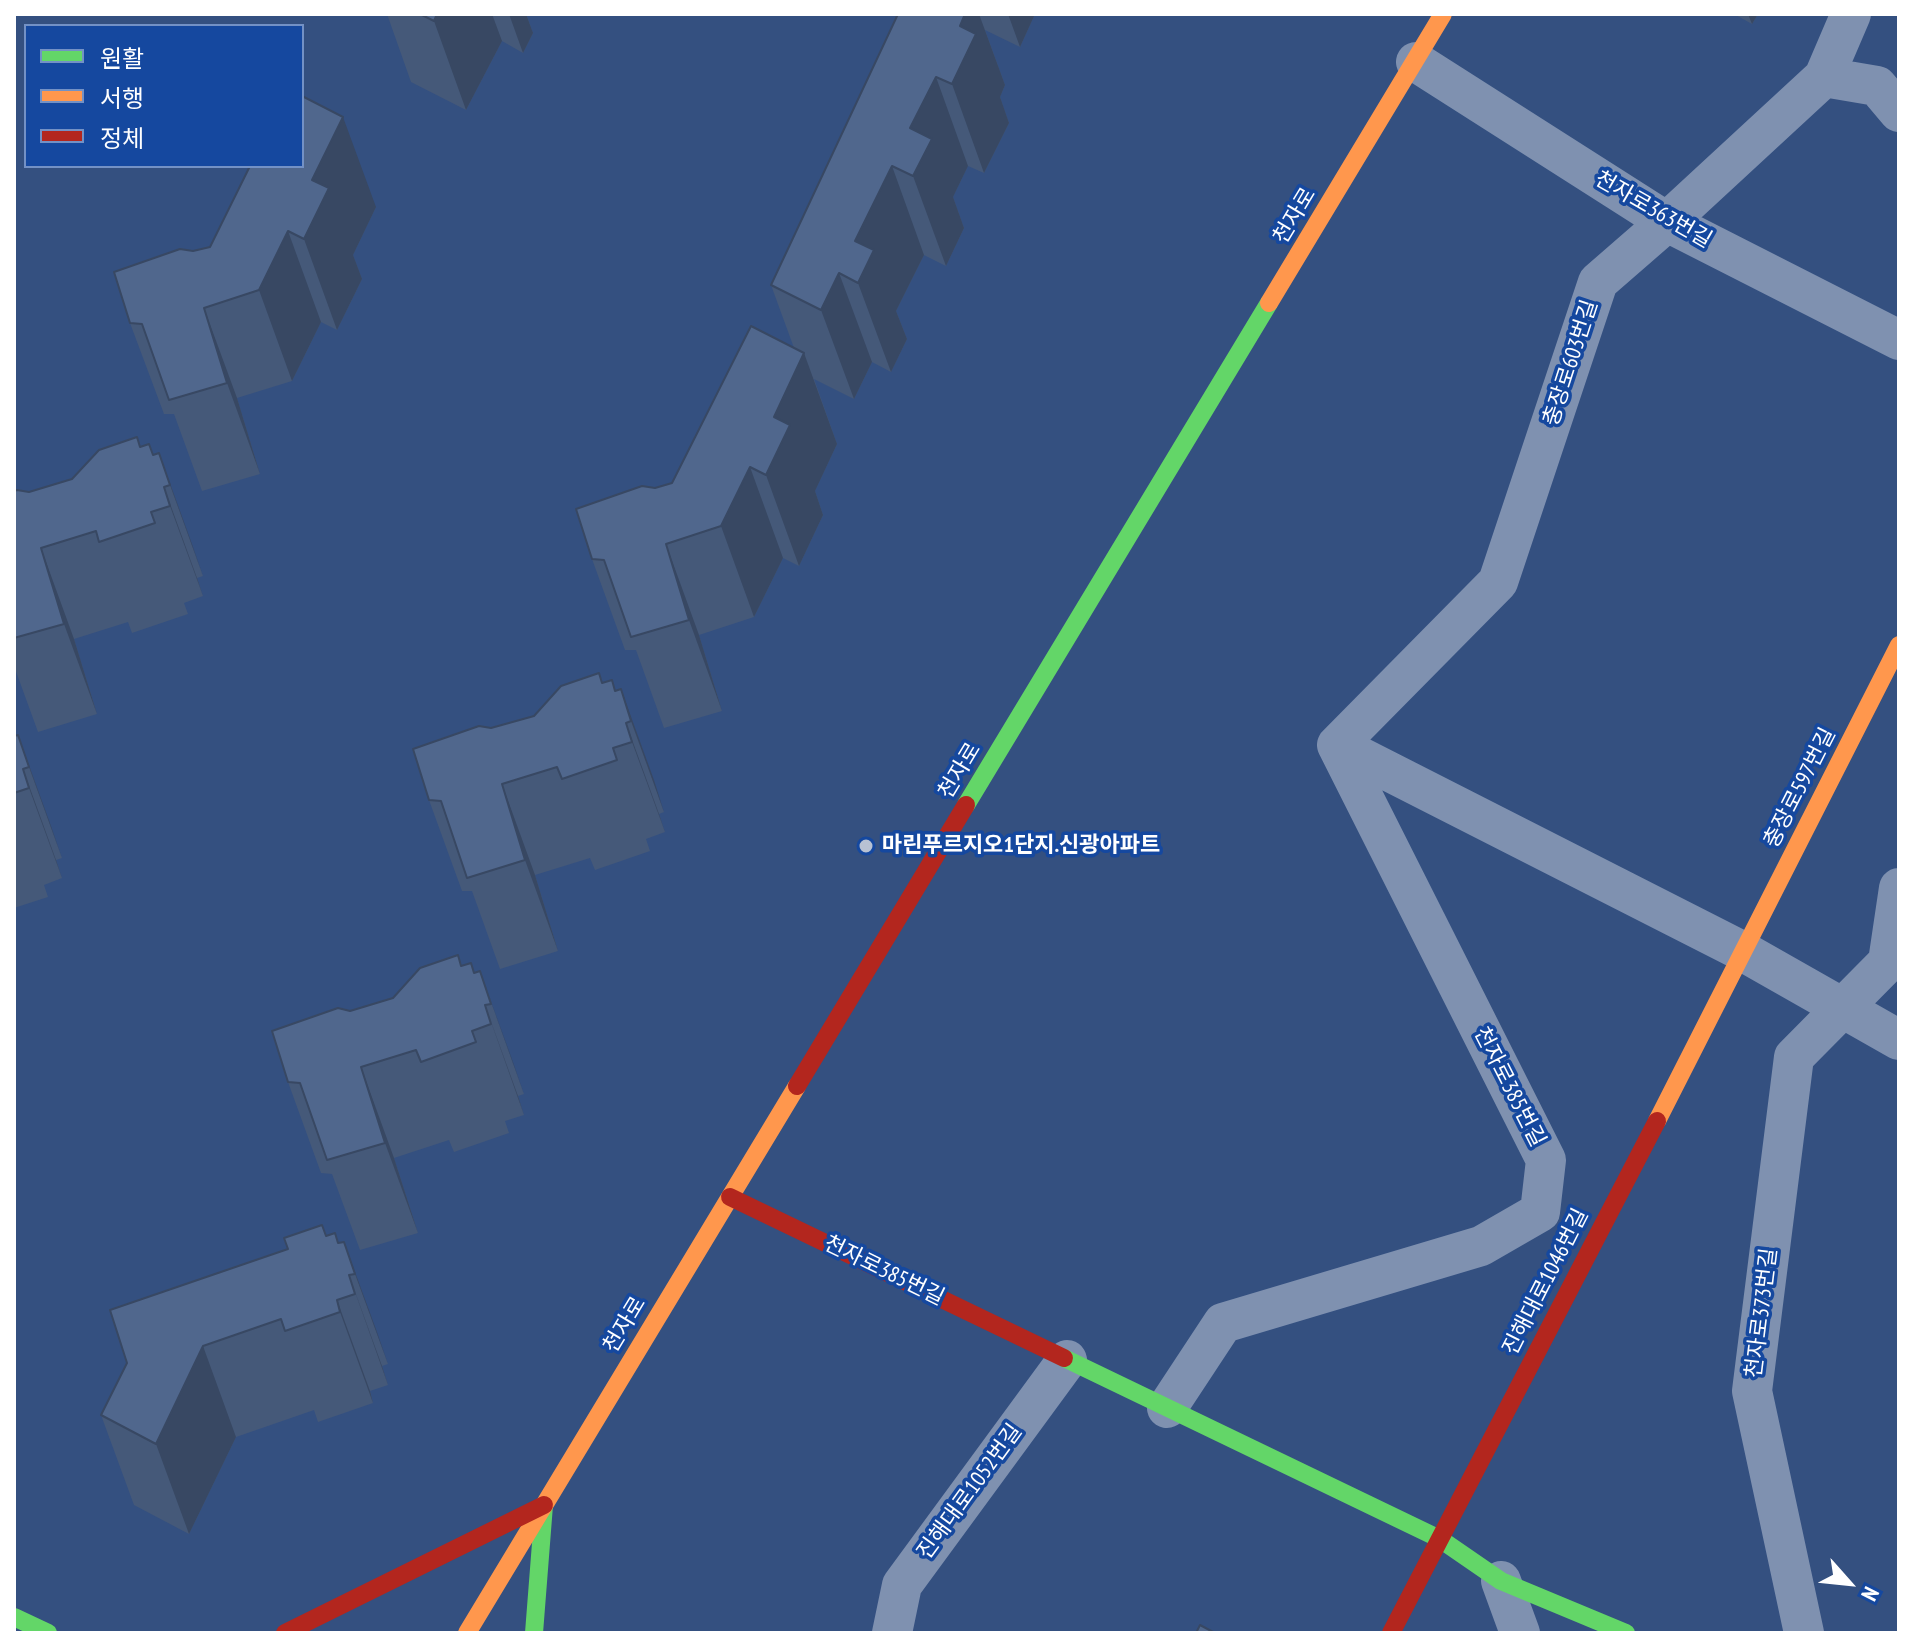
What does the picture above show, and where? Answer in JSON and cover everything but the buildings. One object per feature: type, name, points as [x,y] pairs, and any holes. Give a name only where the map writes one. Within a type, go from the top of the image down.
[{"type":"main road","name":"천자로","points":[[467,1633],[1443,14]]},
{"type":"main road","name":"충장로597번길","points":[[1744,952],[1899,645]]},
{"type":"main road","name":"진해대로1046번길","points":[[1391,1633],[1744,952]]},
{"type":"main road","name":"천자로385번길","points":[[730,1197],[1440,1539],[1501,1581],[1626,1633]]},
{"type":"main road","points":[[285,1633],[544,1505]]},
{"type":"main road","points":[[534,1633],[544,1505]]},
{"type":"main road","points":[[14,1617],[48,1633]]},
{"type":"street","name":"충장로603번길","points":[[1337,745],[1498,582],[1598,282],[1824,77],[1851,14]]},
{"type":"street","name":"천자로363번길","points":[[1416,62],[1667,222],[1899,340]]},
{"type":"street","points":[[1824,77],[1877,86],[1899,112]]},
{"type":"street","points":[[1337,745],[1744,952],[1899,1040]]},
{"type":"street","name":"천자로385번길","points":[[1167,1408],[1223,1323],[1481,1246],[1540,1212],[1546,1160],[1337,745]]},
{"type":"street","name":"천자로373번길","points":[[1804,1633],[1752,1391],[1794,1057],[1888,962],[1899,888]]},
{"type":"street","name":"진해대로1052번길","points":[[892,1633],[902,1585],[1067,1360]]},
{"type":"street","points":[[1501,1581],[1520,1633]]},
{"type":"traffic: fast","points":[[966,805],[1269,303]]},
{"type":"traffic: fast","points":[[1064,1358],[1440,1539],[1501,1581],[1626,1633]]},
{"type":"traffic: fast","points":[[534,1633],[544,1505]]},
{"type":"traffic: fast","points":[[14,1617],[48,1633]]},
{"type":"traffic: slow","points":[[1269,303],[1443,14]]},
{"type":"traffic: slow","points":[[1657,1121],[1899,645]]},
{"type":"traffic: slow","points":[[467,1633],[797,1086]]},
{"type":"traffic: jam","points":[[797,1086],[966,805]]},
{"type":"traffic: jam","points":[[1391,1633],[1657,1121]]},
{"type":"traffic: jam","points":[[730,1197],[1064,1358]]},
{"type":"traffic: jam","points":[[285,1633],[544,1505]]},
{"type":"place","name":"마린푸르지오1단지.신광아파트","points":[[866,846]]}]
